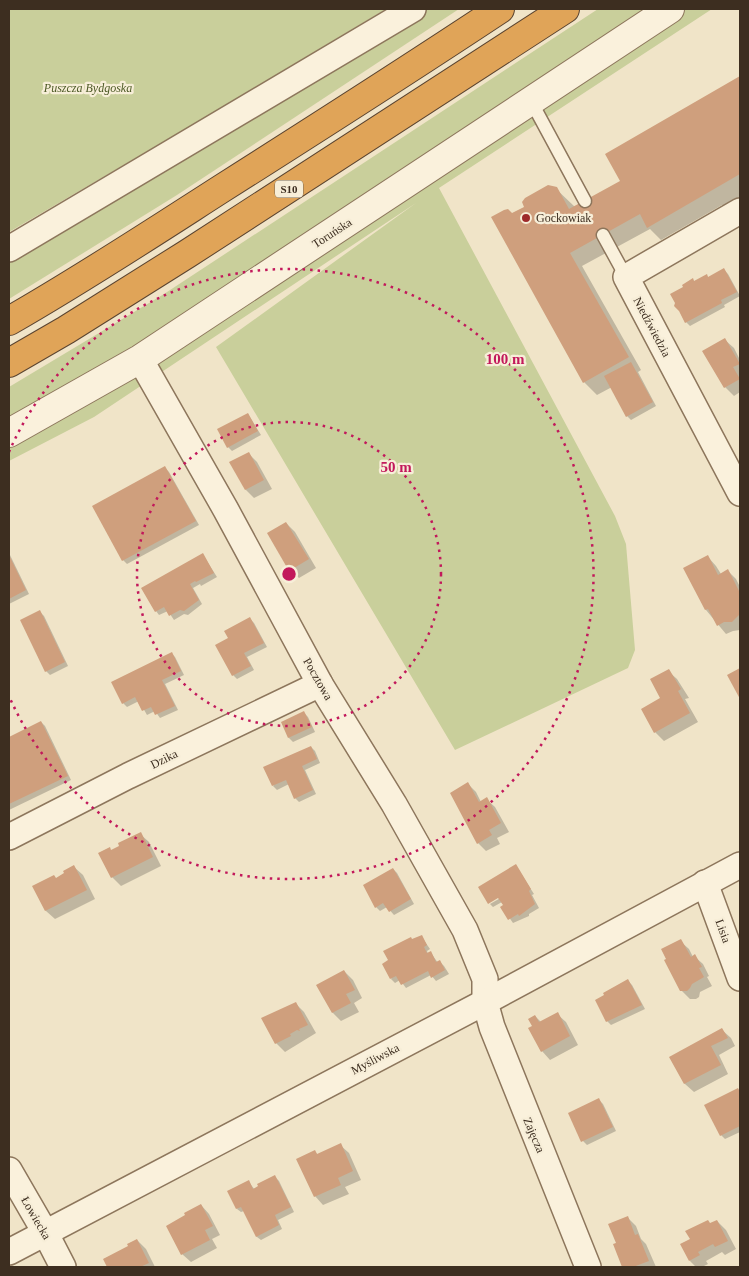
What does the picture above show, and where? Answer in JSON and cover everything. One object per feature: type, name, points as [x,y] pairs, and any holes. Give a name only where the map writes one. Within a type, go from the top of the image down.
[{"type":"highway","points":[[9,321],[202,202],[500,9]]},
{"type":"highway","name":"S10","points":[[9,363],[66,330],[187,254],[565,9]]},
{"type":"street","points":[[9,249],[413,9]]},
{"type":"street","name":"Toruńska","points":[[9,433],[140,359],[660,15]]},
{"type":"street","points":[[626,277],[740,211]]},
{"type":"street","name":"Niedźwiedzia","points":[[626,277],[740,493]]},
{"type":"street","name":"Pocztowa","points":[[140,359],[222,501],[320,684],[394,804],[465,930],[485,978],[485,1002]]},
{"type":"street","name":"Dzika","points":[[9,837],[128,776],[320,684]]},
{"type":"street","name":"Myśliwska","points":[[9,1252],[485,1002],[740,865]]},
{"type":"street","name":"Lisia","points":[[705,883],[740,978]]},
{"type":"street","name":"Zajęcza","points":[[485,1002],[492,1027],[513,1083],[588,1267]]},
{"type":"street","name":"Łowiecka","points":[[9,1170],[63,1267]]},
{"type":"lane","points":[[531,101],[585,201]]},
{"type":"lane","points":[[603,235],[626,277]]},
{"type":"green space","name":"Puszcza Bydgoska","points":[[9,9],[386,9],[9,232]]},
{"type":"green space","points":[[425,9],[459,9],[177,195],[9,299],[9,263]]},
{"type":"green space","points":[[598,9],[712,9],[439,188],[615,516],[626,544],[635,650],[628,668],[455,750],[216,347],[416,203],[94,417],[9,461],[9,387],[164,294]]},
{"type":"building","points":[[740,76],[740,174],[647,228],[640,214],[570,253],[629,357],[583,383],[491,217],[504,210],[508,209],[512,213],[524,207],[522,202],[525,198],[548,185],[557,187],[569,209],[620,181],[605,154]]},
{"type":"building","points":[[724,268],[737,292],[721,300],[722,303],[685,323],[674,306],[675,303],[670,294],[683,287],[682,285],[693,278],[694,281],[707,274],[708,277]]},
{"type":"building","points":[[725,338],[740,364],[733,367],[740,379],[724,388],[702,351]]},
{"type":"building","points":[[631,362],[653,402],[626,417],[604,376]]},
{"type":"building","points":[[248,413],[258,431],[227,448],[217,429]]},
{"type":"building","points":[[249,452],[264,480],[245,490],[229,462]]},
{"type":"building","points":[[165,466],[196,521],[122,561],[92,506]]},
{"type":"building","points":[[286,522],[309,559],[289,571],[267,533]]},
{"type":"building","points":[[203,553],[214,573],[190,584],[199,600],[184,611],[180,610],[169,616],[164,607],[155,612],[141,588]]},
{"type":"building","points":[[9,555],[26,590],[9,599]]},
{"type":"building","points":[[708,555],[718,575],[728,569],[740,593],[740,614],[732,622],[724,622],[717,626],[708,609],[705,610],[683,568]]},
{"type":"building","points":[[40,610],[65,662],[45,672],[20,620]]},
{"type":"building","points":[[250,617],[264,643],[244,653],[251,666],[232,676],[215,645],[228,638],[224,631]]},
{"type":"building","points":[[172,652],[181,671],[162,680],[175,706],[155,715],[151,707],[142,711],[135,697],[122,704],[111,682]]},
{"type":"building","points":[[740,668],[740,699],[727,675]]},
{"type":"building","points":[[669,669],[681,689],[678,691],[690,713],[654,733],[641,709],[660,698],[650,679]]},
{"type":"building","points":[[304,711],[312,727],[288,738],[281,722]]},
{"type":"building","points":[[41,721],[68,776],[9,804],[9,737]]},
{"type":"building","points":[[311,746],[317,759],[302,766],[313,790],[294,799],[286,780],[272,786],[263,767]]},
{"type":"building","points":[[468,782],[479,802],[487,797],[501,823],[489,830],[492,835],[477,844],[450,793]]},
{"type":"building","points":[[141,832],[153,857],[111,878],[98,853],[110,847],[111,850],[119,846],[118,843]]},
{"type":"building","points":[[516,864],[531,889],[529,891],[535,904],[519,916],[518,914],[508,920],[500,907],[503,905],[498,898],[488,904],[478,887]]},
{"type":"building","points":[[74,865],[87,890],[45,911],[32,886],[54,875],[56,878],[64,873],[63,871]]},
{"type":"building","points":[[393,868],[411,899],[389,912],[383,903],[375,908],[363,885]]},
{"type":"building","points":[[422,935],[427,945],[424,947],[427,953],[431,951],[436,962],[440,960],[445,970],[431,978],[428,971],[401,985],[396,976],[390,979],[382,964],[388,960],[383,951],[411,937],[412,939]]},
{"type":"building","points":[[681,939],[691,957],[695,954],[702,967],[699,968],[704,977],[692,984],[687,991],[680,991],[664,960],[666,959],[661,949]]},
{"type":"building","points":[[344,970],[355,990],[346,994],[351,1003],[332,1013],[316,985]]},
{"type":"building","points":[[628,979],[642,1005],[606,1022],[595,1000],[604,995],[603,993]]},
{"type":"building","points":[[296,1002],[308,1025],[275,1044],[261,1018]]},
{"type":"building","points":[[558,1012],[570,1036],[541,1052],[528,1028],[532,1026],[528,1019],[535,1015],[539,1022]]},
{"type":"building","points":[[722,1028],[728,1038],[711,1046],[721,1065],[684,1084],[669,1057]]},
{"type":"building","points":[[738,1088],[740,1092],[740,1126],[720,1136],[704,1105]]},
{"type":"building","points":[[599,1098],[613,1127],[581,1142],[568,1113]]},
{"type":"building","points":[[341,1143],[353,1171],[338,1178],[341,1185],[314,1197],[296,1159],[315,1150],[317,1154]]},
{"type":"building","points":[[275,1175],[291,1207],[275,1215],[279,1225],[256,1237],[241,1207],[236,1209],[227,1191],[249,1180],[253,1189],[258,1186],[257,1184]]},
{"type":"building","points":[[201,1204],[213,1226],[205,1230],[210,1240],[181,1255],[166,1226]]},
{"type":"building","points":[[628,1216],[635,1235],[638,1234],[649,1261],[633,1267],[622,1267],[613,1244],[616,1243],[608,1224]]},
{"type":"building","points":[[708,1220],[710,1223],[717,1220],[728,1241],[715,1247],[713,1244],[698,1252],[700,1255],[689,1261],[680,1244],[690,1239],[685,1231]]},
{"type":"building","points":[[137,1239],[149,1263],[140,1267],[107,1267],[103,1259]]},
{"type":"place","name":"Gockowiak","points":[[526,218]]}]
